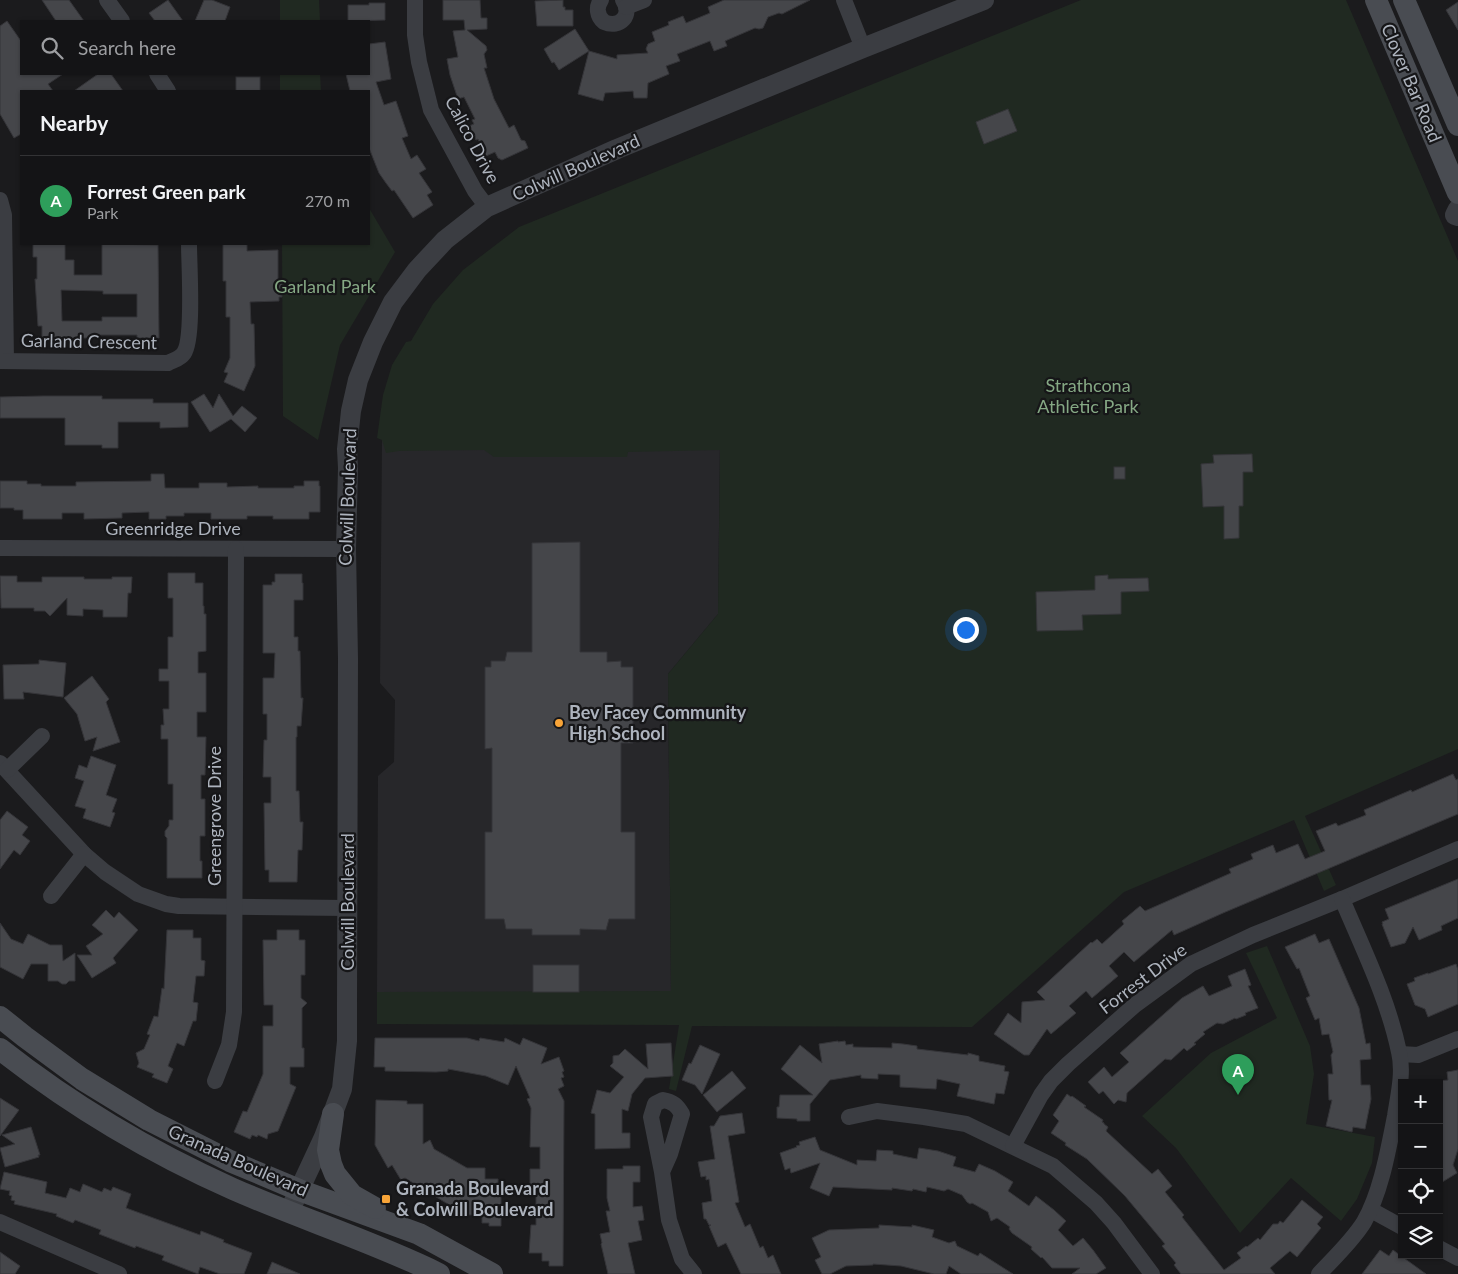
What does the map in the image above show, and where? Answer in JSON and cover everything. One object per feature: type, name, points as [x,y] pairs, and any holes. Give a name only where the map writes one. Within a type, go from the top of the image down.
[{"type":"main road","name":"Clover Bar Road","points":[[1376,0],[1458,193]]},
{"type":"main road","name":"Clover Bar Road","points":[[1404,0],[1453,105],[1458,125]]},
{"type":"main road","name":"Granada Boulevard","points":[[0,1017],[82,1079],[149,1120],[230,1161],[299,1190],[419,1234],[492,1274]]},
{"type":"main road","name":"Granada Boulevard","points":[[0,1049],[113,1128],[169,1158],[223,1184],[363,1240],[439,1274]]},
{"type":"main road","points":[[332,1114],[328,1150],[335,1174],[352,1195],[419,1234]]},
{"type":"street","points":[[107,0],[121,20]]},
{"type":"street","name":"Calico Drive","points":[[415,0],[415,35],[431,110],[475,191],[487,207]]},
{"type":"street","points":[[601,0],[597,9],[598,14],[601,20],[609,24],[622,21],[626,14],[624,4],[644,0]]},
{"type":"street","points":[[844,0],[864,48]]},
{"type":"street","name":"Colwill Boulevard","points":[[289,1212],[342,1089],[347,1040],[347,449],[350,420],[358,380],[373,342],[393,302],[417,270],[445,240],[487,207],[617,149],[984,0]]},
{"type":"street","points":[[158,75],[167,90]]},
{"type":"street","points":[[0,200],[4,215],[3,361]]},
{"type":"street","points":[[1458,209],[1455,215],[1458,216]]},
{"type":"street","name":"Garland Crescent","points":[[3,361],[168,363],[180,358],[185,352],[190,336],[189,245]]},
{"type":"street","name":"Greenridge Drive","points":[[0,548],[346,549]]},
{"type":"street","name":"Greengrove Drive","points":[[215,1081],[229,1045],[234,1012],[236,549]]},
{"type":"street","points":[[42,736],[3,766],[84,854],[121,884],[138,894],[152,900],[179,906],[347,908]]},
{"type":"street","name":"Forrest Drive","points":[[1013,1146],[1041,1095],[1051,1081],[1142,1000],[1191,964],[1253,934],[1342,899],[1458,849]]},
{"type":"street","points":[[51,896],[84,854]]},
{"type":"street","points":[[1319,1274],[1358,1230],[1370,1210],[1388,1156],[1400,1086],[1400,1054],[1389,1016],[1342,899]]},
{"type":"street","points":[[1400,1054],[1418,1055],[1458,1038]]},
{"type":"street","points":[[849,1117],[877,1111],[966,1124],[1053,1166],[1096,1203],[1114,1223],[1152,1274]]},
{"type":"street","points":[[662,1172],[670,1220],[676,1242],[682,1259],[694,1274]]},
{"type":"street","points":[[1370,1210],[1398,1225]]},
{"type":"street","points":[[0,1222],[119,1274]]},
{"type":"street","points":[[1443,1250],[1458,1258]]},
{"type":"shaded area","name":"Bev Facey Community High School","points":[[382,440],[720,442],[718,614],[668,674],[671,992],[377,992],[378,776],[394,762],[395,700],[380,683]]},
{"type":"green space","points":[[280,0],[319,0],[320,20],[280,20]]},
{"type":"green space","name":"Strathcona Athletic Park","points":[[1081,0],[1346,0],[1458,261],[1458,749],[1305,816],[1336,885],[1324,891],[1294,820],[1124,892],[972,1027],[692,1026],[676,1091],[669,1089],[679,1025],[377,1024],[377,992],[671,991],[668,674],[718,614],[720,450],[628,452],[627,457],[494,457],[484,450],[399,451],[386,453],[382,440],[377,438],[383,395],[392,365],[406,342],[411,341],[433,304],[463,270],[519,227]]},
{"type":"green space","points":[[280,75],[320,75],[321,90],[280,90]]},
{"type":"green space","name":"Garland Park","points":[[370,210],[395,252],[340,345],[318,440],[283,416],[282,245],[370,245]]},
{"type":"green space","points":[[1267,946],[1310,1046],[1314,1074],[1306,1124],[1375,1137],[1372,1163],[1357,1199],[1341,1221],[1291,1178],[1240,1233],[1176,1148],[1142,1116],[1211,1053],[1277,1018],[1246,953]]},
{"type":"building","points":[[42,0],[69,0],[83,20],[55,20]]},
{"type":"building","points":[[168,0],[182,20],[154,20],[149,13]]},
{"type":"building","points":[[204,0],[212,0],[230,7],[225,20],[195,20]]},
{"type":"building","points":[[443,0],[480,0],[481,18],[487,18],[487,29],[467,30],[486,46],[487,50],[484,54],[487,68],[484,68],[494,99],[509,128],[514,125],[521,140],[525,141],[528,148],[502,160],[498,158],[495,152],[486,156],[478,139],[476,140],[469,126],[474,124],[472,120],[475,119],[464,97],[458,99],[447,59],[458,57],[453,31],[465,30],[464,20],[443,20]]},
{"type":"building","points":[[563,0],[565,10],[573,10],[573,26],[537,26],[535,1]]},
{"type":"building","points":[[724,0],[810,0],[782,14],[779,13],[768,17],[763,28],[755,28],[725,41],[727,46],[714,51],[710,41],[677,54],[680,61],[666,66],[669,74],[648,83],[647,98],[634,98],[633,91],[605,93],[603,101],[578,94],[589,51],[617,59],[617,55],[648,53],[646,49],[648,44],[655,41],[652,32],[669,25],[668,22],[683,16],[686,23],[710,13],[708,7]]},
{"type":"building","points":[[1458,2],[1458,30],[1446,10]]},
{"type":"building","points":[[369,3],[385,3],[385,20],[348,20],[348,5],[369,5]]},
{"type":"building","points":[[7,21],[20,40],[20,75],[62,75],[48,84],[52,90],[20,90],[20,135],[14,138],[0,114],[0,26]]},
{"type":"building","points":[[575,29],[589,51],[559,70],[554,62],[552,63],[544,49]]},
{"type":"building","points":[[385,42],[391,79],[376,82],[384,105],[396,101],[408,136],[402,138],[411,159],[417,155],[426,169],[419,173],[432,192],[427,195],[433,205],[413,218],[394,190],[392,191],[379,173],[370,150],[370,90],[350,90],[346,75],[370,75],[370,44]]},
{"type":"building","points":[[97,75],[112,75],[122,90],[75,90]]},
{"type":"building","points":[[236,77],[260,77],[260,90],[236,90]]},
{"type":"building","points":[[1008,109],[1017,131],[984,144],[976,122]]},
{"type":"building","points":[[33,245],[65,245],[65,260],[74,260],[74,275],[102,275],[102,245],[158,245],[159,338],[137,338],[137,335],[95,335],[95,338],[42,338],[42,326],[38,326],[35,279],[37,279],[37,257],[33,257]],"holes":[[[61,290],[103,291],[103,294],[137,294],[137,317],[102,317],[102,321],[62,321]]]},
{"type":"building","points":[[223,245],[247,245],[247,251],[278,250],[278,283],[282,283],[282,297],[279,297],[279,301],[250,302],[251,324],[254,324],[255,366],[244,391],[224,382],[228,373],[224,372],[230,358],[230,317],[226,317],[226,281],[223,281]]},
{"type":"building","points":[[204,394],[213,408],[219,394],[233,416],[242,406],[257,418],[245,432],[231,419],[210,432],[191,402]]},
{"type":"building","points":[[102,396],[102,399],[153,399],[153,403],[188,403],[188,427],[160,428],[160,422],[118,422],[118,448],[102,448],[102,445],[65,445],[65,418],[0,418],[0,397]]},
{"type":"building","points":[[1252,454],[1253,472],[1243,472],[1243,506],[1239,506],[1239,538],[1224,539],[1224,506],[1203,507],[1201,464],[1214,463],[1213,455]]},
{"type":"building","points":[[1114,467],[1125,467],[1125,479],[1114,479]]},
{"type":"building","points":[[151,474],[164,474],[165,488],[199,488],[199,483],[227,483],[227,487],[294,488],[294,486],[304,486],[304,481],[319,481],[320,512],[309,512],[309,519],[273,519],[273,516],[247,516],[247,519],[211,519],[211,513],[184,513],[184,516],[166,516],[166,519],[149,519],[149,512],[122,513],[122,518],[84,519],[84,513],[62,513],[62,519],[23,519],[23,510],[0,508],[0,481],[27,481],[27,484],[41,484],[41,486],[76,486],[76,482],[151,481]]},
{"type":"building","name":"Bev Facey Community High School","points":[[580,542],[580,652],[607,652],[607,662],[621,661],[621,667],[633,667],[633,743],[621,743],[621,832],[635,832],[635,919],[609,919],[606,930],[580,929],[580,935],[532,935],[532,929],[506,929],[504,919],[485,919],[485,832],[492,832],[492,748],[485,749],[485,667],[491,667],[491,661],[505,661],[507,652],[532,652],[532,543]]},
{"type":"building","points":[[168,573],[195,573],[195,583],[203,583],[203,606],[204,614],[206,614],[206,651],[198,652],[198,673],[206,673],[206,712],[197,712],[197,737],[206,737],[205,775],[201,775],[201,799],[205,799],[205,836],[200,836],[202,878],[167,878],[167,838],[165,831],[169,826],[169,820],[173,820],[173,784],[168,784],[168,739],[161,739],[161,725],[164,725],[163,709],[169,709],[169,681],[159,681],[159,669],[168,669],[168,637],[173,637],[173,598],[168,598]]},
{"type":"building","points":[[275,574],[302,574],[303,583],[303,600],[294,600],[294,637],[298,637],[301,698],[303,698],[301,726],[297,726],[296,737],[296,791],[299,791],[300,822],[303,822],[302,850],[298,850],[297,882],[269,882],[269,870],[265,870],[264,803],[271,803],[271,777],[263,777],[264,740],[267,740],[267,714],[263,714],[263,678],[274,678],[275,653],[263,653],[263,585],[272,585],[272,582],[275,582]]},
{"type":"building","points":[[1108,575],[1108,579],[1148,578],[1149,591],[1121,592],[1121,614],[1082,615],[1083,630],[1037,631],[1036,592],[1095,590],[1095,576]]},
{"type":"building","points":[[0,576],[17,576],[17,582],[42,582],[42,577],[112,579],[112,577],[132,577],[131,593],[128,593],[127,617],[103,617],[103,610],[83,609],[83,616],[67,615],[67,598],[50,616],[45,611],[34,611],[34,608],[1,608]]},
{"type":"building","points":[[39,660],[66,663],[63,697],[23,692],[24,699],[4,699],[3,665],[39,664]]},
{"type":"building","points":[[92,676],[109,699],[106,702],[120,742],[93,751],[97,737],[85,741],[77,714],[64,698]]},
{"type":"building","points":[[91,756],[116,765],[106,795],[117,799],[112,812],[115,813],[110,827],[83,818],[86,809],[75,806],[84,781],[75,778],[79,765],[87,768]]},
{"type":"building","points":[[1453,774],[1456,780],[1458,779],[1458,814],[1174,935],[1172,930],[1134,962],[1124,952],[1109,966],[1118,976],[1092,998],[1086,991],[1069,1006],[1076,1013],[1051,1034],[1047,1029],[1029,1055],[1024,1055],[994,1034],[1008,1013],[1021,1023],[1022,1002],[1045,1000],[1037,992],[1091,942],[1097,939],[1102,944],[1124,924],[1122,921],[1140,906],[1145,911],[1231,873],[1229,869],[1253,859],[1251,854],[1273,845],[1276,853],[1298,844],[1305,859],[1325,851],[1316,831],[1336,823],[1338,826],[1366,815],[1364,810]]},
{"type":"building","points":[[7,811],[28,827],[22,835],[30,841],[20,855],[14,850],[0,869],[0,820]]},
{"type":"building","points":[[1458,879],[1458,918],[1441,926],[1442,930],[1419,940],[1413,927],[1405,943],[1391,947],[1382,924],[1382,922],[1389,919],[1385,909]]},
{"type":"building","points":[[106,910],[114,918],[119,912],[138,930],[113,958],[116,963],[92,978],[77,955],[92,955],[86,946],[103,934],[92,925]]},
{"type":"building","points":[[0,923],[11,939],[23,944],[28,934],[50,945],[62,945],[63,961],[75,953],[75,981],[62,984],[58,981],[48,981],[48,964],[31,964],[23,979],[0,967]]},
{"type":"building","points":[[167,930],[193,930],[193,938],[201,938],[201,960],[205,961],[204,976],[196,976],[193,1002],[198,1003],[196,1021],[193,1021],[184,1046],[177,1043],[168,1066],[173,1069],[167,1083],[152,1077],[154,1074],[137,1067],[139,1063],[136,1053],[144,1049],[150,1035],[147,1034],[154,1016],[158,1017],[162,988],[164,989]]},
{"type":"building","points":[[277,930],[299,930],[299,940],[305,940],[305,975],[301,975],[301,998],[307,1003],[302,1008],[304,1067],[290,1067],[290,1084],[296,1087],[278,1131],[268,1134],[267,1139],[258,1135],[257,1137],[252,1135],[250,1139],[234,1132],[243,1111],[247,1112],[263,1074],[263,1026],[273,1026],[273,1005],[264,1005],[263,940],[277,940]]},
{"type":"building","points":[[1315,934],[1319,943],[1329,939],[1359,1008],[1366,1044],[1370,1043],[1371,1059],[1360,1060],[1361,1085],[1370,1085],[1371,1099],[1365,1129],[1353,1127],[1352,1132],[1326,1126],[1332,1100],[1329,1100],[1328,1074],[1333,1074],[1331,1055],[1333,1052],[1329,1034],[1322,1035],[1319,1018],[1315,1020],[1306,998],[1310,996],[1299,968],[1297,969],[1285,947]]},
{"type":"building","points":[[1456,964],[1458,970],[1458,1004],[1428,1017],[1425,1009],[1415,1005],[1407,984],[1415,981],[1414,978]]},
{"type":"building","points":[[533,965],[579,965],[579,992],[533,992]]},
{"type":"building","points":[[1245,969],[1251,985],[1248,986],[1258,1008],[1223,1024],[1217,1023],[1203,1032],[1205,1034],[1187,1051],[1184,1048],[1171,1060],[1165,1059],[1127,1093],[1126,1102],[1118,1100],[1114,1104],[1103,1091],[1099,1094],[1088,1082],[1104,1067],[1112,1077],[1129,1062],[1120,1053],[1182,998],[1203,986],[1209,996],[1232,986],[1228,976]]},
{"type":"building","points":[[375,1038],[467,1038],[479,1041],[480,1038],[504,1042],[505,1038],[520,1045],[523,1038],[547,1048],[541,1064],[559,1057],[564,1071],[562,1072],[564,1077],[561,1078],[564,1086],[558,1089],[564,1101],[563,1266],[549,1266],[549,1261],[542,1261],[542,1253],[529,1253],[531,1225],[536,1225],[536,1195],[530,1195],[530,1169],[540,1169],[540,1147],[530,1147],[531,1108],[527,1099],[530,1098],[516,1066],[508,1085],[486,1076],[448,1069],[448,1071],[436,1072],[385,1071],[385,1067],[374,1067]]},
{"type":"building","points":[[845,1041],[846,1045],[853,1044],[853,1047],[892,1048],[892,1043],[917,1046],[917,1049],[968,1055],[968,1053],[979,1056],[979,1061],[1005,1066],[1004,1071],[1009,1072],[1004,1094],[996,1093],[994,1104],[957,1096],[960,1084],[937,1079],[936,1089],[900,1087],[900,1075],[878,1074],[878,1079],[861,1078],[861,1075],[830,1080],[810,1104],[810,1121],[777,1118],[780,1095],[813,1095],[781,1069],[800,1045],[822,1063],[819,1044]]},
{"type":"building","points":[[671,1043],[673,1076],[645,1078],[632,1094],[628,1111],[622,1109],[622,1133],[630,1133],[630,1148],[595,1149],[595,1114],[591,1113],[597,1090],[610,1093],[624,1077],[610,1066],[613,1063],[613,1056],[619,1055],[625,1049],[648,1069],[646,1044]]},
{"type":"building","points":[[700,1045],[720,1054],[702,1094],[695,1085],[682,1080],[689,1063],[691,1064]]},
{"type":"building","points":[[1458,1070],[1458,1149],[1453,1165],[1457,1173],[1443,1182],[1443,1081],[1448,1080],[1447,1072]]},
{"type":"building","points":[[732,1071],[746,1088],[717,1112],[703,1095]]},
{"type":"building","points":[[1067,1094],[1103,1120],[1102,1122],[1108,1127],[1106,1131],[1152,1174],[1158,1169],[1172,1186],[1165,1192],[1184,1215],[1182,1217],[1224,1270],[1241,1258],[1237,1253],[1258,1238],[1260,1240],[1273,1224],[1278,1224],[1280,1221],[1283,1223],[1302,1200],[1323,1217],[1317,1224],[1321,1228],[1297,1257],[1290,1251],[1270,1268],[1275,1274],[1181,1274],[1174,1265],[1176,1263],[1162,1246],[1165,1244],[1125,1196],[1087,1159],[1065,1145],[1066,1143],[1051,1133],[1059,1121],[1053,1115]]},
{"type":"building","points":[[0,1098],[19,1110],[0,1136]]},
{"type":"building","points":[[376,1100],[407,1101],[407,1104],[423,1104],[423,1144],[430,1140],[434,1149],[467,1168],[485,1168],[485,1179],[498,1179],[498,1195],[501,1195],[501,1226],[489,1226],[489,1223],[482,1223],[482,1215],[466,1215],[405,1178],[401,1180],[392,1165],[388,1168],[375,1145]]},
{"type":"building","points":[[742,1113],[745,1133],[728,1136],[739,1202],[735,1203],[745,1227],[750,1224],[760,1248],[763,1246],[768,1258],[773,1255],[781,1274],[741,1274],[726,1243],[718,1247],[709,1226],[711,1225],[704,1219],[702,1203],[712,1201],[709,1179],[706,1180],[706,1176],[701,1177],[698,1162],[715,1159],[710,1126],[714,1126],[720,1116]]},
{"type":"building","points":[[31,1127],[39,1157],[5,1167],[0,1148],[15,1144],[2,1135]]},
{"type":"building","points":[[815,1137],[820,1150],[857,1165],[857,1160],[876,1161],[877,1150],[893,1151],[893,1154],[917,1159],[919,1148],[938,1151],[956,1157],[953,1166],[975,1172],[979,1164],[995,1171],[1013,1182],[1008,1191],[1029,1206],[1036,1196],[1054,1210],[1066,1221],[1058,1230],[1073,1246],[1083,1238],[1106,1268],[1096,1274],[1072,1274],[1080,1268],[1052,1268],[1031,1249],[1032,1247],[1012,1233],[1009,1229],[1010,1227],[997,1218],[991,1221],[988,1212],[972,1203],[970,1204],[962,1195],[948,1189],[944,1191],[927,1187],[926,1192],[913,1189],[912,1191],[892,1188],[892,1190],[833,1187],[829,1196],[810,1188],[820,1163],[791,1173],[790,1168],[785,1170],[780,1153],[797,1147],[800,1145],[799,1142]]},
{"type":"building","points":[[623,1166],[640,1166],[640,1182],[633,1182],[633,1207],[642,1206],[644,1220],[638,1221],[642,1240],[628,1243],[635,1274],[608,1274],[600,1234],[610,1232],[606,1211],[610,1211],[607,1198],[607,1169],[623,1169]]},
{"type":"building","points":[[4,1172],[47,1182],[45,1193],[66,1198],[70,1188],[80,1192],[83,1184],[102,1192],[104,1188],[111,1191],[113,1187],[131,1194],[126,1208],[200,1235],[201,1231],[252,1253],[244,1274],[220,1274],[200,1267],[198,1274],[162,1260],[164,1256],[136,1246],[135,1248],[99,1234],[101,1230],[75,1220],[73,1223],[56,1216],[57,1214],[14,1204],[15,1201],[11,1200],[12,1196],[9,1195],[10,1191],[0,1189]]},
{"type":"building","points":[[879,1225],[912,1227],[912,1225],[934,1230],[932,1237],[949,1243],[955,1241],[957,1246],[978,1256],[980,1253],[1013,1274],[961,1274],[949,1266],[946,1274],[934,1274],[901,1266],[873,1264],[846,1266],[830,1274],[822,1274],[815,1260],[821,1257],[812,1238],[829,1230],[879,1228]]},
{"type":"building","points":[[1380,1250],[1389,1256],[1393,1250],[1398,1254],[1398,1259],[1405,1259],[1426,1274],[1362,1274]]},
{"type":"building","points":[[0,1252],[20,1266],[15,1274],[0,1274]]},
{"type":"building","points":[[272,1262],[300,1274],[267,1274]]},
{"type":"place","name":"Bev Facey Community High School","points":[[559,723]]},
{"type":"place","name":"Forrest Green park","points":[[1238,1095]]},
{"type":"place","name":"Granada Boulevard & Colwill Boulevard","points":[[386,1199]]}]
